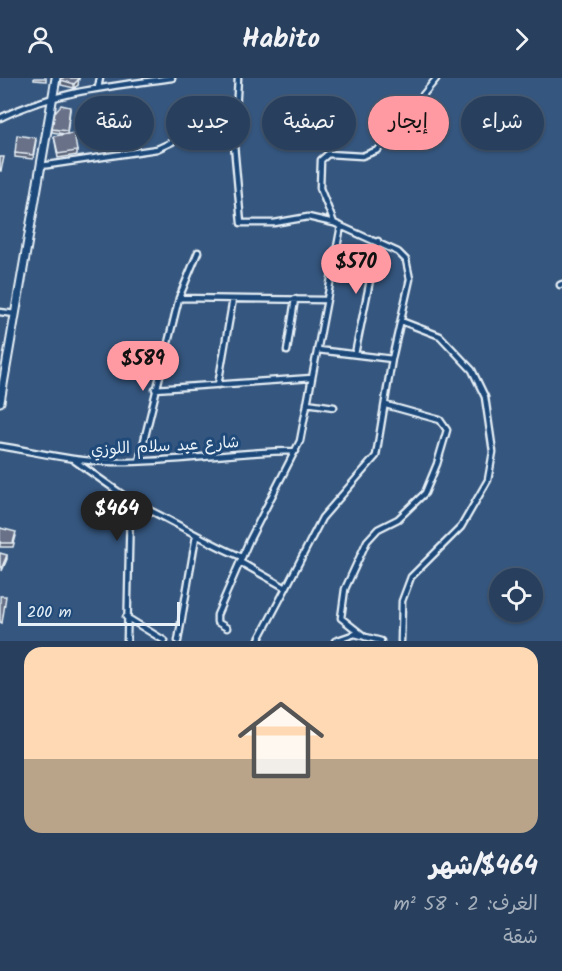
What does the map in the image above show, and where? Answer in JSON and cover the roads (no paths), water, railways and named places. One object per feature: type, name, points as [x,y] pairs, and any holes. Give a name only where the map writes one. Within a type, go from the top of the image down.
[{"type":"street","points":[[0,402],[56,78]]},
{"type":"street","points":[[98,88],[100,78]]},
{"type":"street","points":[[0,118],[52,97],[172,78]]},
{"type":"street","points":[[238,78],[234,145],[241,223],[274,224],[308,217],[334,223],[398,252],[406,261],[409,270],[409,291],[392,359],[378,451],[373,460],[322,518],[258,641]]},
{"type":"street","points":[[429,78],[441,78]]},
{"type":"street","points":[[334,223],[320,188],[321,160],[328,154],[362,156],[378,150],[436,79]]},
{"type":"street","points":[[41,166],[157,149],[166,145]]},
{"type":"street","points":[[227,628],[218,624],[216,618],[241,560],[296,451],[341,226]]},
{"type":"street","points":[[355,354],[378,241]]},
{"type":"street","points":[[139,461],[179,298],[198,252]]},
{"type":"street","points":[[179,298],[326,300]]},
{"type":"street","points":[[218,385],[233,299]]},
{"type":"street","points":[[287,351],[296,299]]},
{"type":"street","points":[[0,312],[16,314]]},
{"type":"street","points":[[401,321],[440,336],[472,370],[485,397],[493,452],[488,480],[461,527],[411,577],[402,601],[401,641]]},
{"type":"street","points":[[318,350],[392,359]]},
{"type":"street","points":[[155,389],[312,378]]},
{"type":"street","points":[[307,403],[334,407]]},
{"type":"street","points":[[365,637],[341,618],[345,589],[367,541],[378,530],[398,519],[428,489],[447,430],[440,420],[386,405]]},
{"type":"street","name":"شارع عيد سلام اللوزي","points":[[0,446],[73,460],[139,461],[258,451],[296,451]]},
{"type":"street","points":[[73,460],[127,500],[178,524],[286,588]]},
{"type":"street","points":[[127,500],[130,512],[127,641]]},
{"type":"street","points":[[178,641],[196,536]]},
{"type":"street","points":[[126,617],[165,641]]},
{"type":"street","points":[[335,641],[349,635],[381,641]]}]
